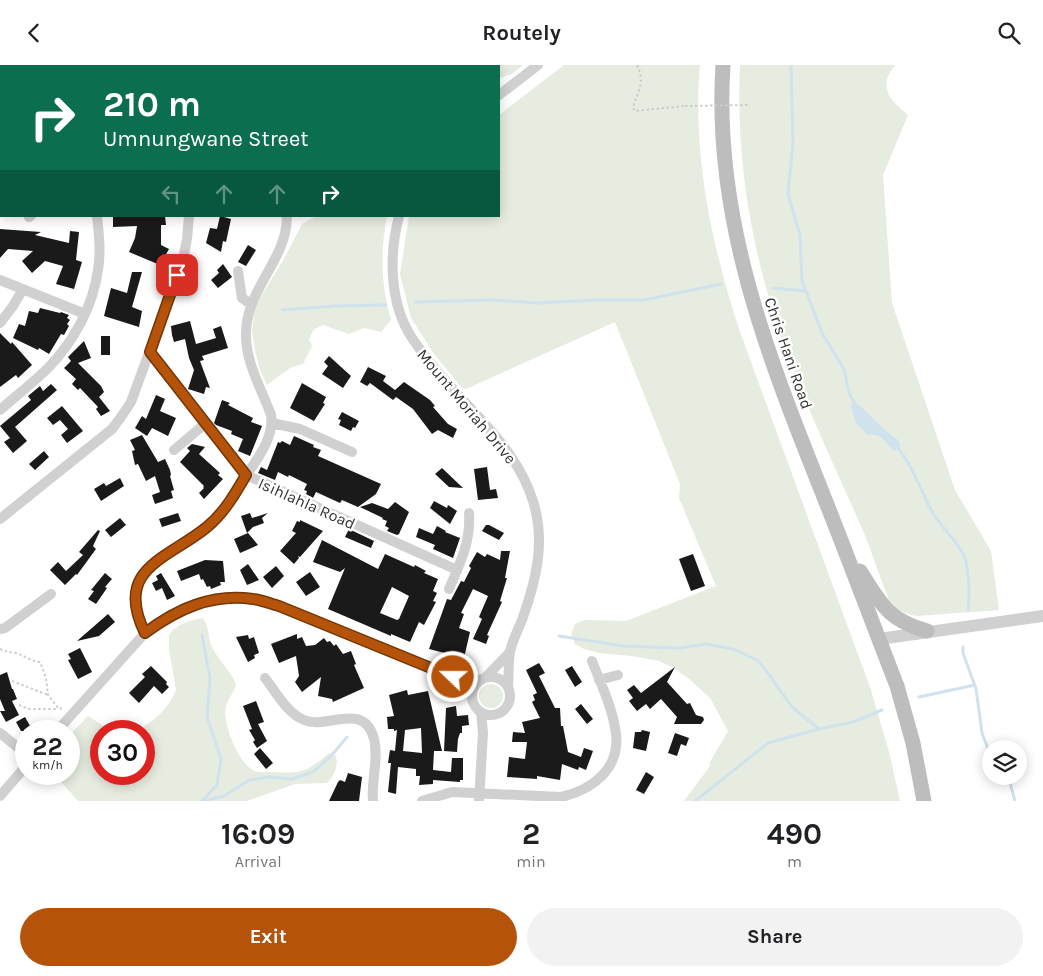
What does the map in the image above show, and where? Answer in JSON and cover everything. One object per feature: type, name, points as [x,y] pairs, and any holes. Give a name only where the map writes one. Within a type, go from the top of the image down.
[{"type":"main road","name":"Chris Hani Road","points":[[723,65],[724,159],[732,216],[743,267],[763,335],[897,686],[913,743],[924,801]]},
{"type":"main road","points":[[843,545],[890,614],[905,624],[927,631]]},
{"type":"street","points":[[500,94],[538,65]]},
{"type":"street","points":[[0,410],[58,357],[75,333],[85,314],[94,293],[98,269],[100,244],[97,217]]},
{"type":"street","points":[[0,519],[112,429],[122,417],[131,402],[183,260],[189,217]]},
{"type":"street","points":[[145,633],[139,622],[134,603],[139,583],[146,571],[154,562],[168,552],[208,527],[221,514],[264,448],[272,423],[267,403],[247,352],[247,321],[251,304],[258,288],[279,252],[284,238],[286,217]]},
{"type":"street","name":"Mount Moriah Drive","points":[[399,217],[393,248],[394,283],[400,312],[411,336],[430,362],[501,441],[521,471],[533,502],[538,531],[538,558],[534,587],[510,652],[508,686],[510,693],[508,705],[498,714],[486,714],[479,797]]},
{"type":"street","points":[[238,271],[242,298],[251,304]]},
{"type":"street","points":[[0,280],[85,314]]},
{"type":"street","points":[[0,323],[23,289]]},
{"type":"street","name":"Isihlahla Road","points":[[150,352],[246,475],[457,570]]},
{"type":"street","points":[[174,450],[206,423]]},
{"type":"street","points":[[272,423],[300,429],[352,452]]},
{"type":"street","points":[[449,589],[469,536],[468,513]]},
{"type":"street","points":[[0,629],[51,594]]},
{"type":"street","points":[[67,720],[145,633],[164,619],[186,607],[229,597],[254,599],[279,606],[453,677],[498,678],[508,686]]},
{"type":"street","points":[[879,639],[1043,616]]},
{"type":"street","name":"Mount Moriah Drive","points":[[472,695],[474,687],[510,652]]},
{"type":"street","points":[[422,801],[452,792],[479,797],[561,797],[588,788],[600,778],[610,765],[616,737],[614,723],[592,661]]},
{"type":"street","points":[[599,680],[618,675]]},
{"type":"street","points":[[453,677],[441,682],[472,695],[475,707],[486,714]]},
{"type":"street","points":[[265,678],[288,708],[297,717],[305,721],[314,722],[349,718],[363,723],[369,729],[375,746],[373,801]]},
{"type":"street","points":[[0,733],[15,745]]},
{"type":"street","points":[[0,796],[15,779]]},
{"type":"path","points":[[637,65],[640,70],[641,89],[634,103],[633,108],[635,111],[685,105],[750,105]]},
{"type":"path","points":[[0,649],[7,653],[18,653],[30,661],[40,662],[46,678],[48,695]]},
{"type":"path","points":[[12,681],[48,695],[59,709]]},
{"type":"path","points":[[19,705],[29,709],[78,708]]},
{"type":"shaded area","points":[[500,65],[523,65],[512,74],[500,78]]},
{"type":"shaded area","points":[[564,65],[700,65],[698,99],[702,167],[706,200],[721,267],[740,332],[871,690],[889,752],[900,801],[684,801],[710,766],[710,762],[728,731],[710,698],[674,668],[659,661],[599,653],[584,649],[575,644],[571,634],[575,624],[585,620],[626,621],[716,586],[679,498],[680,484],[615,322],[466,389],[462,388],[434,354],[411,318],[400,274],[409,217],[500,217],[500,114]]},
{"type":"shaded area","points":[[740,65],[895,65],[887,80],[886,87],[891,99],[908,115],[883,175],[892,303],[955,490],[991,551],[999,610],[917,616],[901,611],[889,600],[864,533],[792,366],[772,308],[756,249],[746,188],[740,127]]},
{"type":"shaded area","points":[[314,217],[387,217],[383,243],[383,281],[391,320],[381,332],[364,328],[349,334],[323,325],[314,329],[309,339],[312,346],[303,364],[290,368],[267,385],[260,370],[252,331],[255,306],[284,259],[302,224]]},
{"type":"shaded area","points":[[203,618],[213,650],[236,684],[226,705],[225,713],[230,736],[242,760],[255,771],[290,773],[309,768],[329,753],[336,756],[337,760],[334,774],[327,783],[295,784],[247,801],[78,801],[64,785],[80,785],[80,724],[88,716],[94,720],[90,720],[90,785],[155,785],[155,720],[153,720],[169,703],[176,690],[169,650],[169,635],[180,625]]},
{"type":"shaded area","points":[[491,684],[499,688],[503,696],[499,704],[491,708],[483,704],[479,696],[483,688]]},
{"type":"water","points":[[852,404],[860,406],[898,440],[901,446],[894,451],[880,436],[867,434],[856,423],[851,408]]},
{"type":"building","points":[[113,217],[165,217],[166,225],[161,225],[161,245],[169,249],[160,265],[129,252],[135,238],[137,226],[113,227]]},
{"type":"building","points":[[220,217],[231,219],[226,242],[223,241],[221,252],[206,243],[210,228],[217,229]]},
{"type":"building","points":[[0,229],[41,232],[35,235],[69,243],[70,231],[79,232],[76,260],[82,262],[74,289],[56,284],[63,266],[45,261],[32,273],[22,261],[33,251],[8,249],[0,258]]},
{"type":"building","points":[[248,245],[256,250],[246,266],[238,262]]},
{"type":"building","points":[[223,264],[232,277],[218,288],[211,280],[219,273],[217,270]]},
{"type":"building","points":[[132,272],[142,272],[132,307],[142,311],[139,327],[104,316],[111,288],[127,293]]},
{"type":"building","points":[[40,308],[69,315],[67,318],[70,320],[64,335],[61,334],[49,354],[13,338],[19,324],[25,326],[29,311],[38,313]]},
{"type":"building","points":[[190,321],[196,344],[216,338],[213,329],[221,326],[228,348],[202,356],[204,360],[200,361],[210,388],[206,387],[204,394],[188,389],[194,370],[185,339],[174,342],[172,335],[171,326]]},
{"type":"building","points":[[0,333],[11,344],[12,342],[32,365],[18,378],[16,375],[0,387]]},
{"type":"building","points":[[101,336],[110,336],[110,355],[101,355]]},
{"type":"building","points":[[84,341],[91,358],[78,363],[101,386],[104,392],[99,397],[110,411],[101,416],[96,409],[98,407],[80,388],[78,390],[72,384],[76,379],[64,368],[71,361],[68,357]]},
{"type":"building","points":[[329,356],[351,376],[343,388],[322,374],[328,366],[324,362]]},
{"type":"building","points":[[368,367],[386,376],[383,381],[395,390],[404,382],[430,400],[435,406],[433,407],[448,424],[457,429],[453,438],[438,430],[432,434],[413,409],[396,397],[393,400],[370,383],[367,386],[360,382]]},
{"type":"building","points":[[302,383],[326,397],[323,403],[325,404],[314,421],[290,408]]},
{"type":"building","points":[[51,384],[57,390],[15,427],[27,441],[13,453],[4,442],[10,438],[0,426],[31,400],[28,396],[40,386],[43,391]]},
{"type":"building","points":[[156,395],[165,399],[160,411],[176,418],[168,436],[152,428],[147,436],[135,428],[142,416],[146,419]]},
{"type":"building","points":[[222,400],[253,418],[251,422],[262,426],[250,456],[238,451],[243,439],[231,434],[232,431],[214,423]]},
{"type":"building","points":[[62,406],[83,431],[67,443],[61,435],[68,429],[60,420],[53,425],[47,418]]},
{"type":"building","points":[[342,412],[359,421],[351,431],[339,425],[341,420],[338,419]]},
{"type":"building","points":[[142,435],[158,462],[165,459],[170,470],[174,490],[171,491],[173,498],[155,504],[152,495],[160,492],[155,476],[146,481],[138,464],[135,465],[132,451],[135,450],[130,440]]},
{"type":"building","points":[[294,436],[321,450],[318,456],[381,484],[376,494],[358,507],[342,500],[340,503],[316,492],[313,498],[306,494],[307,491],[304,490],[307,484],[289,475],[288,477],[278,472],[275,480],[258,473],[261,467],[267,470],[278,442],[282,441],[290,445]]},
{"type":"building","points":[[192,444],[205,447],[199,454],[220,473],[218,475],[223,479],[204,499],[199,493],[204,486],[180,462],[190,451],[187,448]]},
{"type":"building","points":[[44,451],[49,457],[35,470],[29,464]]},
{"type":"building","points":[[487,467],[490,490],[496,489],[498,498],[478,500],[474,469]]},
{"type":"building","points":[[442,468],[463,488],[449,487],[435,474]]},
{"type":"building","points":[[120,478],[124,486],[101,501],[94,489],[104,483],[106,486]]},
{"type":"building","points":[[434,501],[447,508],[448,505],[457,511],[450,524],[430,508]]},
{"type":"building","points":[[395,502],[409,512],[397,535],[387,531],[389,528],[385,526],[387,521],[360,507],[372,503],[388,509]]},
{"type":"building","points":[[178,513],[181,521],[162,527],[159,519]]},
{"type":"building","points":[[250,513],[252,518],[268,513],[262,518],[264,523],[253,527],[247,533],[241,516]]},
{"type":"building","points":[[120,518],[126,525],[111,537],[105,530]]},
{"type":"building","points":[[300,520],[323,531],[300,557],[298,556],[299,558],[294,564],[280,551],[296,533],[292,531],[297,521],[300,522]]},
{"type":"building","points":[[486,525],[504,533],[499,540],[482,531]]},
{"type":"building","points":[[437,526],[445,532],[460,538],[453,558],[433,549],[435,545],[416,537],[419,528],[433,534]]},
{"type":"building","points":[[349,529],[374,541],[371,548],[345,537]]},
{"type":"building","points":[[98,530],[100,531],[93,546],[96,549],[77,575],[65,585],[50,570],[58,562],[66,571],[83,555],[79,552]]},
{"type":"building","points":[[248,533],[258,545],[240,553],[234,539]]},
{"type":"building","points":[[322,540],[378,569],[385,554],[414,567],[415,565],[426,571],[424,573],[438,579],[433,591],[437,593],[433,601],[436,602],[424,625],[419,622],[410,642],[391,634],[391,636],[328,609],[345,568],[340,572],[313,562]],"holes":[[[392,587],[409,596],[399,619],[397,620],[380,613]]]},
{"type":"building","points":[[501,551],[510,551],[505,578],[507,578],[500,601],[502,602],[487,635],[489,636],[486,644],[473,639],[482,619],[479,617],[488,596],[473,589],[461,613],[464,614],[459,628],[470,632],[464,658],[429,649],[447,599],[451,600],[461,581],[464,582],[471,568],[469,566],[477,552],[485,557],[487,554],[500,560]]},
{"type":"building","points":[[693,554],[705,586],[691,591],[679,559]]},
{"type":"building","points":[[205,560],[223,561],[225,582],[220,582],[221,585],[211,589],[210,586],[207,587],[203,579],[201,580],[199,574],[181,581],[177,571]]},
{"type":"building","points":[[248,564],[259,580],[247,585],[240,570]]},
{"type":"building","points":[[276,566],[284,576],[272,588],[263,577]]},
{"type":"building","points":[[310,572],[320,587],[306,596],[296,582]]},
{"type":"building","points":[[105,573],[112,579],[105,587],[107,588],[96,604],[88,599],[94,591],[91,590]]},
{"type":"building","points":[[161,573],[175,596],[167,600],[162,588],[156,591],[152,583],[158,580],[156,576]]},
{"type":"building","points":[[108,614],[115,622],[99,636],[77,641]]},
{"type":"building","points":[[297,634],[297,639],[302,637],[306,646],[315,645],[324,638],[334,646],[336,644],[343,654],[351,651],[356,664],[354,665],[364,688],[333,702],[332,699],[318,696],[321,677],[302,692],[295,682],[299,676],[296,656],[279,663],[271,644]]},
{"type":"building","points":[[248,635],[249,639],[254,637],[259,653],[254,655],[255,658],[248,662],[236,637]]},
{"type":"building","points":[[80,648],[92,672],[78,679],[68,660],[71,659],[68,654]]},
{"type":"building","points":[[539,663],[545,673],[539,676],[555,708],[560,708],[561,726],[563,726],[568,752],[581,757],[584,748],[593,751],[586,770],[579,767],[578,770],[562,764],[560,780],[537,776],[537,779],[507,777],[509,757],[525,759],[527,742],[512,742],[513,732],[525,733],[522,722],[540,718],[532,702],[535,700],[533,695],[537,693],[526,670]]},
{"type":"building","points":[[151,666],[167,682],[166,684],[169,687],[162,694],[154,686],[139,703],[129,693],[145,677],[142,674]]},
{"type":"building","points":[[572,666],[582,682],[575,687],[565,670]]},
{"type":"building","points":[[675,667],[667,682],[687,704],[690,703],[696,715],[703,717],[704,720],[701,724],[674,724],[677,717],[661,699],[650,709],[646,704],[637,711],[629,701],[633,698],[627,690],[634,685],[641,693]]},
{"type":"building","points":[[7,672],[17,699],[12,701],[19,715],[6,722],[0,711],[5,711],[0,699],[0,675]]},
{"type":"building","points":[[407,690],[408,695],[428,691],[442,751],[434,751],[433,770],[451,772],[452,758],[463,758],[463,780],[460,780],[460,782],[433,780],[433,784],[419,785],[420,776],[416,776],[416,769],[398,767],[396,794],[388,792],[391,763],[388,763],[390,750],[395,751],[397,730],[388,729],[387,717],[394,716],[389,695]],"holes":[[[421,728],[422,753],[403,751],[405,730]]]},
{"type":"building","points":[[256,701],[264,722],[258,724],[267,741],[257,748],[249,730],[252,729],[243,706]]},
{"type":"building","points":[[581,704],[593,719],[587,724],[575,709]]},
{"type":"building","points":[[456,706],[457,716],[468,715],[469,725],[462,726],[457,752],[444,751],[446,708]]},
{"type":"building","points":[[642,730],[650,732],[646,751],[633,748],[635,732],[641,732]]},
{"type":"building","points":[[675,733],[689,738],[686,746],[681,744],[677,756],[668,753]]},
{"type":"building","points":[[260,748],[273,763],[266,769],[254,754]]},
{"type":"building","points":[[646,772],[654,777],[644,794],[636,790]]},
{"type":"building","points":[[348,773],[362,777],[359,801],[329,801],[338,782],[340,780],[345,782]]},
{"type":"waterway","points":[[791,65],[793,142],[788,194],[800,235],[802,281],[823,335],[844,369],[849,393],[858,407]]},
{"type":"waterway","points":[[416,302],[492,300],[537,303],[644,300],[721,284]]},
{"type":"waterway","points":[[773,288],[805,291]]},
{"type":"waterway","points":[[282,310],[386,305]]},
{"type":"waterway","points":[[897,447],[913,472],[929,507],[964,556],[969,582],[968,610]]},
{"type":"waterway","points":[[202,635],[210,679],[207,717],[221,759],[217,785],[202,801]]},
{"type":"waterway","points":[[559,636],[623,646],[679,648],[706,644],[733,649],[759,661],[792,707],[819,729]]},
{"type":"waterway","points":[[963,647],[963,653],[976,689],[985,740]]},
{"type":"waterway","points":[[919,697],[975,685]]},
{"type":"waterway","points":[[695,801],[768,743],[853,722],[882,710]]},
{"type":"waterway","points":[[205,801],[224,796],[249,780],[269,777],[292,779],[313,772],[331,756],[347,737]]},
{"type":"waterway","points":[[1011,785],[1015,801]]},
{"type":"route","points":[[177,275],[150,352],[246,475],[221,514],[208,527],[168,552],[154,562],[146,571],[139,583],[134,603],[139,622],[145,633],[164,619],[186,607],[229,597],[254,599],[279,606],[453,677]]}]
